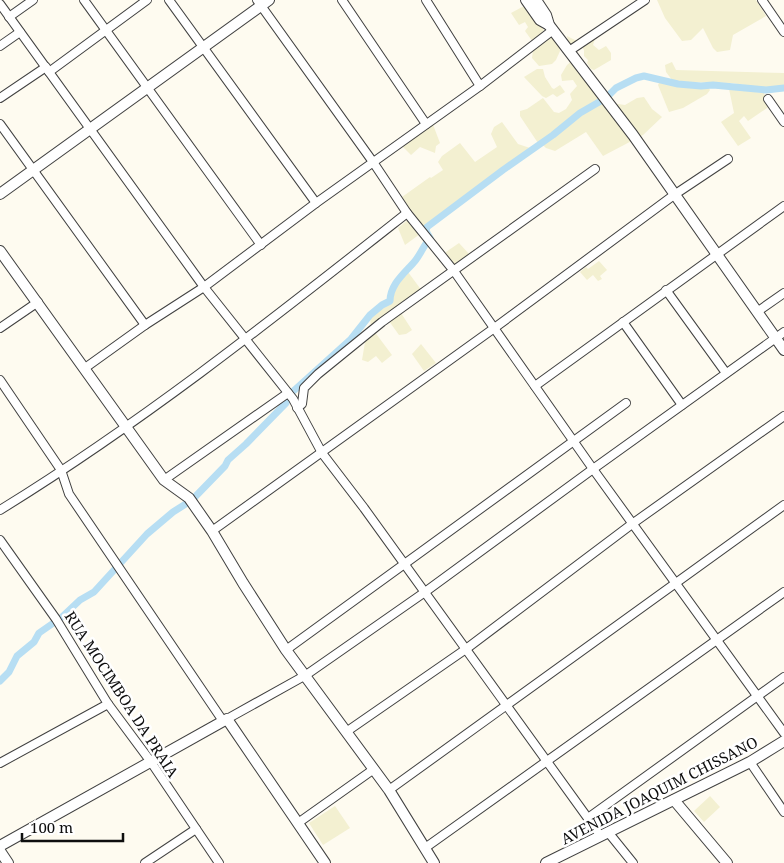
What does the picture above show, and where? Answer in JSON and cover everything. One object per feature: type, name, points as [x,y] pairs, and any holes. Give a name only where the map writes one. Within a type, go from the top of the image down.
[{"type":"street","points":[[9,16],[32,0]]},
{"type":"street","points":[[84,0],[261,245]]},
{"type":"street","points":[[0,98],[106,31],[147,0]]},
{"type":"street","points":[[169,0],[316,203]]},
{"type":"street","points":[[342,0],[426,124]]},
{"type":"street","points":[[426,0],[480,86]]},
{"type":"street","points":[[526,0],[540,20],[551,27]]},
{"type":"street","points":[[536,0],[551,27],[633,135],[757,312],[780,335],[784,350]]},
{"type":"street","points":[[762,0],[784,32]]},
{"type":"street","points":[[569,51],[641,1]]},
{"type":"street","points":[[0,194],[148,88],[262,2],[407,213],[454,271],[493,329],[674,583],[784,733]]},
{"type":"street","points":[[0,4],[204,287],[288,393],[322,453],[507,705],[546,762],[588,818],[633,863]]},
{"type":"street","points":[[85,368],[145,325],[204,287],[316,203],[480,86],[551,27]]},
{"type":"street","points":[[0,46],[20,32]]},
{"type":"street","points":[[768,99],[784,122]]},
{"type":"street","points":[[0,124],[145,325]]},
{"type":"street","points":[[212,530],[322,453],[674,195],[728,159]]},
{"type":"street","points":[[297,408],[302,404],[304,388],[318,374],[382,322],[595,169]]},
{"type":"street","points":[[535,386],[784,206]]},
{"type":"street","points":[[0,510],[126,426],[246,340],[407,213]]},
{"type":"street","points":[[0,251],[164,480],[191,501],[212,530],[286,650],[390,790],[434,863]]},
{"type":"street","points":[[666,290],[726,374]]},
{"type":"street","points":[[757,312],[784,293]]},
{"type":"street","points":[[0,328],[38,302]]},
{"type":"street","points":[[622,322],[682,405]]},
{"type":"street","points":[[0,846],[306,675],[780,335]]},
{"type":"street","points":[[0,380],[61,470],[69,494],[119,566],[132,589],[325,863]]},
{"type":"street","points":[[164,480],[288,393]]},
{"type":"street","points":[[286,650],[626,403]]},
{"type":"street","points":[[346,732],[466,649],[632,524],[784,416]]},
{"type":"street","points":[[390,790],[784,505]]},
{"type":"street","name":"RUA MOCIMBOA DA PRAIA","points":[[0,540],[57,620],[108,704],[151,762],[219,863]]},
{"type":"street","points":[[425,848],[784,592]]},
{"type":"street","points":[[588,818],[784,677]]},
{"type":"street","points":[[0,763],[108,704]]},
{"type":"street","name":"AVENIDA JOAQUIM CHISSANO","points":[[546,863],[750,762],[784,741]]},
{"type":"street","points":[[750,762],[784,812]]},
{"type":"street","points":[[298,823],[374,769]]},
{"type":"street","points":[[674,800],[727,863]]},
{"type":"street","points":[[145,863],[196,829]]},
{"type":"street","points":[[0,851],[8,863]]},
{"type":"shaded area","points":[[657,0],[756,0],[766,16],[733,35],[730,50],[717,52],[703,28],[691,40],[682,41],[665,18]]},
{"type":"shaded area","points":[[524,6],[544,30],[533,42],[525,31],[528,27],[525,22],[519,25],[511,13]]},
{"type":"shaded area","points":[[554,35],[559,42],[560,51],[556,60],[552,64],[539,66],[532,58],[533,50],[540,41]]},
{"type":"shaded area","points":[[567,36],[579,42],[596,36],[593,45],[599,50],[606,46],[611,53],[611,60],[594,70],[591,69],[587,63],[588,60],[584,56],[582,47],[573,51]]},
{"type":"shaded area","points":[[573,60],[611,103],[625,105],[637,98],[644,97],[652,109],[662,117],[643,135],[603,156],[586,132],[555,151],[543,145],[540,146],[520,116],[520,111],[527,109],[543,98],[554,112],[559,113],[566,109],[572,100],[570,94],[577,86],[573,80],[562,81],[561,75],[567,65]]},
{"type":"shaded area","points":[[672,62],[676,70],[784,73],[784,87],[763,88],[732,83],[678,82],[672,80],[666,72],[665,65]]},
{"type":"shaded area","points":[[537,69],[543,69],[545,77],[552,88],[554,89],[560,85],[565,92],[557,97],[553,94],[546,98],[542,96],[524,77]]},
{"type":"shaded area","points":[[659,83],[708,87],[710,90],[707,94],[683,108],[669,112],[658,85]]},
{"type":"shaded area","points":[[729,89],[764,93],[770,106],[748,121],[744,116],[739,121],[751,138],[738,146],[721,122],[734,113]]},
{"type":"shaded area","points":[[432,122],[440,143],[436,146],[435,153],[420,147],[411,155],[403,147],[409,139]]},
{"type":"shaded area","points":[[502,122],[518,144],[530,148],[422,229],[402,197],[443,170],[438,162],[442,156],[460,143],[475,162],[497,147],[491,134],[494,127]]},
{"type":"shaded area","points":[[409,219],[420,234],[405,245],[398,228]]},
{"type":"shaded area","points":[[459,243],[470,255],[452,267],[443,254]]},
{"type":"shaded area","points":[[599,261],[607,270],[600,276],[602,279],[598,281],[593,275],[587,280],[580,272]]},
{"type":"shaded area","points":[[408,272],[422,291],[401,313],[412,330],[406,334],[399,335],[389,321],[371,329],[370,316],[391,302],[398,283]]},
{"type":"shaded area","points":[[374,331],[392,355],[382,363],[376,356],[368,362],[362,360],[366,336]]},
{"type":"shaded area","points":[[421,344],[436,363],[424,371],[412,354]]},
{"type":"shaded area","points":[[710,796],[720,807],[704,822],[694,811]]},
{"type":"shaded area","points":[[335,806],[350,828],[323,845],[309,823]]},
{"type":"waterway","points":[[430,238],[426,231],[427,227],[553,135],[580,113],[606,98],[616,88],[636,78],[644,76],[678,84],[701,86],[713,85],[766,90],[784,88]]},
{"type":"waterway","points":[[0,681],[9,672],[17,656],[34,642],[39,633],[62,617],[80,600],[94,592],[147,534],[173,512],[192,500],[225,466],[228,460],[286,403],[289,395],[351,339],[370,315],[390,301],[395,284],[417,259],[428,241]]}]
